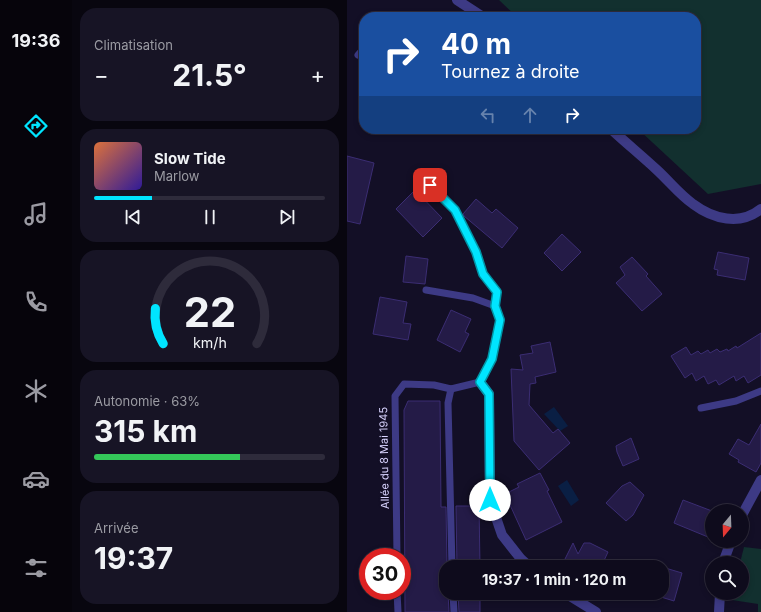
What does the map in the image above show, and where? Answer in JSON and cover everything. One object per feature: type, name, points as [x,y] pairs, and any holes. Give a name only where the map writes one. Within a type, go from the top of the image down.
[{"type":"street","points":[[457,0],[475,12]]},
{"type":"street","points":[[617,134],[657,169],[693,204],[708,213],[724,219],[741,219],[761,209]]},
{"type":"street","points":[[480,382],[489,394],[490,500],[503,536],[522,560]]},
{"type":"street","points":[[748,504],[761,480]]},
{"type":"street","points":[[576,600],[596,612]]},
{"type":"street","points":[[719,612],[720,600]]},
{"type":"lane","points":[[430,185],[455,210],[476,252],[483,274],[497,292],[495,306],[500,320],[492,359],[480,382]]},
{"type":"lane","points":[[426,290],[473,298],[495,306]]},
{"type":"lane","name":"Allée du 8 Mai 1945","points":[[397,548],[395,396],[404,384],[434,385],[451,389],[480,382]]},
{"type":"lane","points":[[451,389],[448,403],[452,560]]},
{"type":"lane","points":[[701,408],[736,400],[761,391]]},
{"type":"lane","points":[[397,600],[398,612]]},
{"type":"lane","points":[[453,600],[453,612]]},
{"type":"green space","points":[[499,0],[761,0],[761,184],[708,194],[643,134],[701,134],[701,12],[512,12]]},
{"type":"green space","points":[[744,548],[761,549],[761,612],[758,612],[758,604],[732,600],[749,600],[749,556],[742,556]]},
{"type":"water","points":[[554,407],[568,426],[560,431],[544,414]]},
{"type":"water","points":[[567,480],[579,500],[571,506],[558,486]]},
{"type":"building","points":[[347,156],[374,163],[360,224],[347,221]]},
{"type":"building","points":[[415,190],[442,218],[423,237],[396,209]]},
{"type":"building","points":[[476,199],[492,213],[496,209],[518,228],[502,248],[464,216],[463,214]]},
{"type":"building","points":[[562,234],[581,252],[562,271],[544,253]]},
{"type":"building","points":[[718,252],[749,258],[745,280],[717,275],[718,270],[714,269]]},
{"type":"building","points":[[406,256],[428,259],[425,284],[403,282]]},
{"type":"building","points":[[632,257],[648,274],[646,276],[662,294],[642,311],[616,283],[625,275],[620,267]]},
{"type":"building","points":[[380,297],[407,302],[403,323],[411,324],[408,340],[373,334]]},
{"type":"building","points":[[451,310],[471,319],[465,332],[469,334],[460,352],[437,340]]},
{"type":"building","points":[[761,333],[761,375],[748,383],[744,376],[736,381],[734,376],[719,385],[716,380],[708,384],[704,376],[696,381],[692,373],[685,378],[671,356],[686,347],[691,355],[698,351],[701,354],[708,350],[710,353],[717,349],[720,352],[727,349],[728,351],[736,346],[737,348]]},
{"type":"building","points":[[550,342],[556,372],[535,377],[536,383],[530,384],[529,405],[553,433],[558,429],[570,443],[539,470],[514,441],[511,369],[523,370],[520,355],[533,353],[531,346]]},
{"type":"building","points":[[408,401],[440,401],[441,507],[446,507],[447,560],[439,560],[439,600],[448,600],[449,612],[405,612],[405,600],[411,600],[411,548],[405,548],[404,410]]},
{"type":"building","points":[[761,424],[761,463],[756,472],[738,462],[739,460],[729,454],[738,439],[749,445]]},
{"type":"building","points":[[631,438],[639,459],[623,466],[616,446]]},
{"type":"building","points":[[540,473],[549,490],[547,491],[562,522],[526,540],[505,494],[519,487],[517,484]]},
{"type":"building","points":[[630,482],[644,495],[633,515],[626,521],[606,503],[622,486]]},
{"type":"building","points":[[683,500],[705,508],[705,536],[674,523]]},
{"type":"building","points":[[456,506],[479,506],[480,560],[457,560]]},
{"type":"building","points":[[573,543],[578,554],[584,543],[590,543],[608,552],[604,560],[564,560]]},
{"type":"building","points":[[669,569],[682,573],[674,601],[669,599]]},
{"type":"building","points":[[458,600],[480,600],[480,612],[459,612]]},
{"type":"route","points":[[430,185],[455,210],[476,252],[483,274],[497,292],[495,306],[500,320],[492,359],[480,382],[489,394],[490,500]]}]
